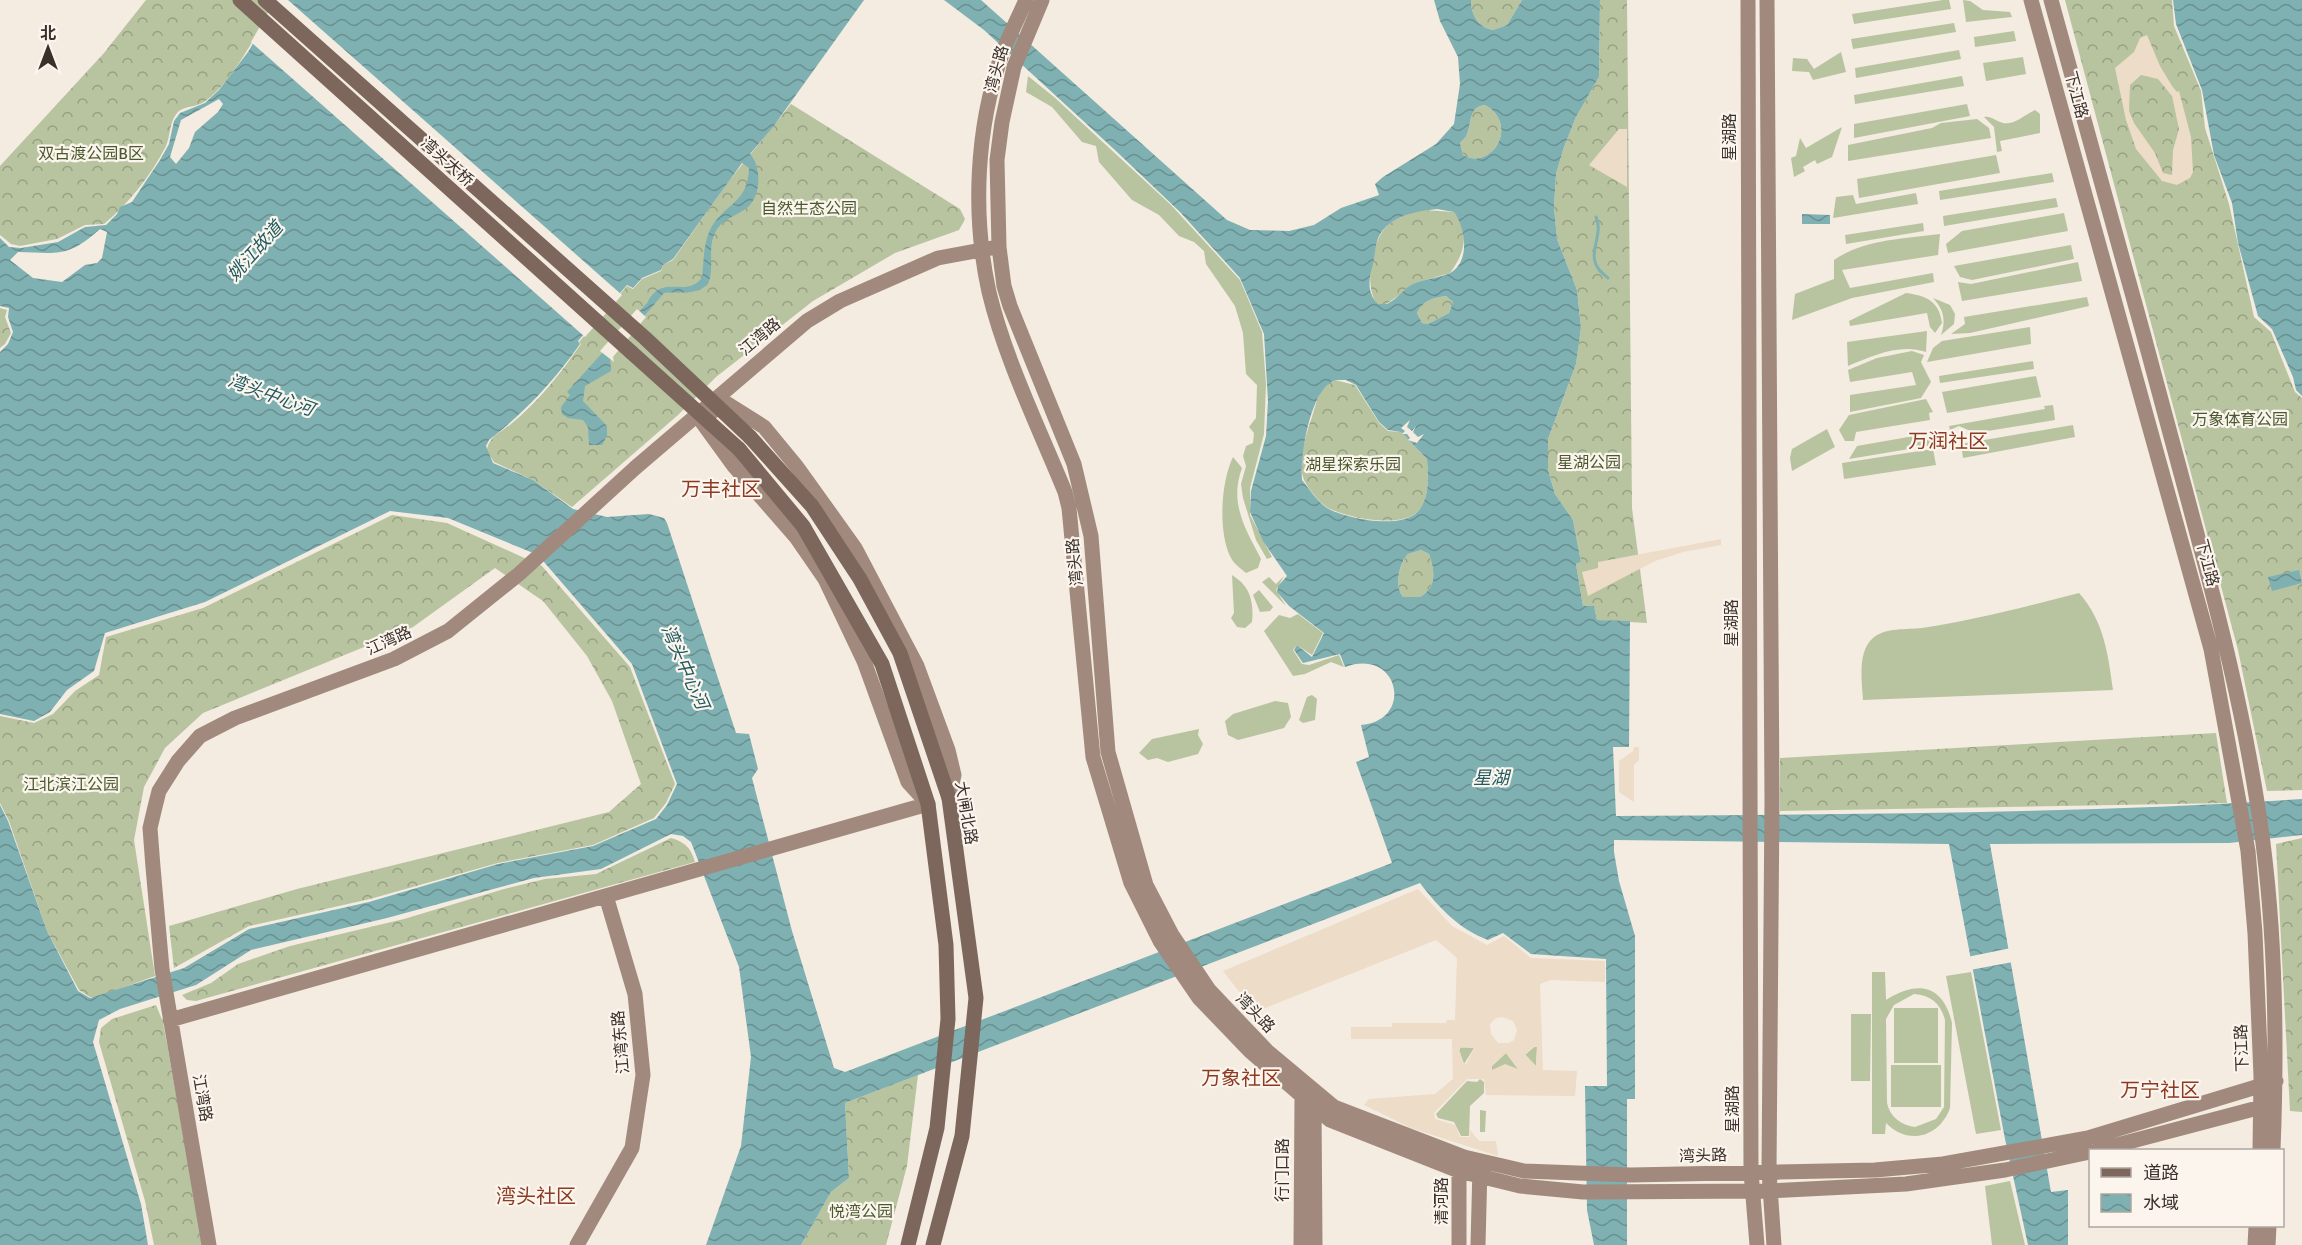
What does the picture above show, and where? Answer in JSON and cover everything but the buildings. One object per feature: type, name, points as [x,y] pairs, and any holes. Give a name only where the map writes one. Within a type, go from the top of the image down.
[{"type":"main road","name":"湾头大桥","points":[[240,0],[740,449],[803,526],[882,664],[928,804]]},
{"type":"main road","name":"湾头大桥","points":[[265,0],[645,338],[750,437]]},
{"type":"main road","name":"湾头路","points":[[1026,0],[1025,19],[981,143],[983,249],[989,291],[999,325],[1065,492],[1077,575],[1093,757],[1131,884],[1191,976],[1199,998],[1250,1051],[1330,1120],[1461,1164],[1480,1168],[1631,1176],[1875,1170],[2004,1154],[2089,1152]]},
{"type":"main road","name":"湾头路","points":[[1025,19],[1042,0]]},
{"type":"main road","name":"星湖路","points":[[1748,0],[1751,1172],[1756,1245]]},
{"type":"main road","points":[[1767,0],[1772,799],[1769,1172],[1774,1245]]},
{"type":"main road","name":"下江路","points":[[2031,0],[2205,627],[2238,786],[2247,844],[2268,1083]]},
{"type":"main road","name":"下江路","points":[[2051,0],[2226,639],[2254,784],[2264,846],[2271,933],[2268,1106],[2272,1149]]},
{"type":"main road","name":"湾头路","points":[[1011,54],[997,160],[999,247],[1004,286],[1074,464],[1085,501],[1091,536],[1110,766],[1146,885],[1166,938]]},
{"type":"main road","name":"江湾路","points":[[209,1245],[162,969],[150,828],[159,790],[178,761],[200,736],[235,718],[367,670],[423,646],[448,631],[519,574],[606,495],[807,321],[840,300],[938,258],[999,247]]},
{"type":"main road","points":[[908,1245],[937,1128],[948,1019],[946,945],[928,804],[908,782],[864,661],[825,579],[796,537],[734,466],[702,422],[723,401],[764,427],[797,467],[855,548],[917,666],[948,750],[954,776],[948,798]]},
{"type":"main road","name":"大闸北路","points":[[750,437],[812,506],[860,579],[900,653],[948,798],[976,998],[962,1136],[933,1245]]},
{"type":"main road","points":[[1750,604],[1771,603]]},
{"type":"main road","points":[[170,1020],[928,804]]},
{"type":"main road","name":"江湾东路","points":[[577,1245],[632,1148],[644,1075],[635,994],[606,896]]},
{"type":"main road","name":"湾头路","points":[[1191,976],[1209,990],[1268,1051],[1334,1107],[1461,1164]]},
{"type":"main road","name":"湾头路","points":[[1480,1168],[1520,1186],[1582,1192],[1770,1191],[1906,1184],[2005,1170],[2268,1083]]},
{"type":"main road","name":"行门口路","points":[[1300,1245],[1302,1095]]},
{"type":"main road","points":[[2102,1149],[2268,1106]]},
{"type":"main road","name":"下江路","points":[[2260,1149],[2268,1106]]},
{"type":"main road","name":"行门口路","points":[[1314,1107],[1315,1245]]},
{"type":"main road","name":"清河路","points":[[1460,1245],[1461,1164]]},
{"type":"main road","points":[[1478,1245],[1480,1168]]},
{"type":"main road","points":[[2254,1245],[2256,1227]]},
{"type":"main road","points":[[2268,1245],[2269,1227]]},
{"type":"green space","name":"双古渡公园B区","points":[[146,0],[276,0],[225,83],[204,102],[179,111],[172,123],[168,142],[153,168],[138,189],[113,216],[104,224],[85,225],[57,239],[20,246],[11,244],[0,235],[0,166],[104,53]]},
{"type":"green space","points":[[1471,0],[1522,0],[1507,25],[1493,30],[1476,20]]},
{"type":"green space","name":"星湖公园","points":[[1600,0],[1627,0],[1632,508],[1647,623],[1597,620],[1594,607],[1583,606],[1576,564],[1581,562],[1573,520],[1555,494],[1548,470],[1548,439],[1576,364],[1581,328],[1577,290],[1557,239],[1554,207],[1556,174],[1576,117],[1599,77]]},
{"type":"green space","points":[[1949,0],[1951,9],[1854,24],[1852,14]]},
{"type":"green space","points":[[1963,0],[1970,1],[1983,10],[2010,12],[2012,17],[1966,22]]},
{"type":"green space","name":"万象体育公园","points":[[2065,0],[2172,0],[2174,26],[2201,91],[2205,128],[2229,204],[2254,317],[2271,332],[2295,392],[2302,398],[2302,790],[2267,791],[2238,650]]},
{"type":"green space","points":[[1954,23],[1956,32],[1853,49],[1851,39]]},
{"type":"green space","points":[[2014,31],[2016,41],[1975,47],[1974,37]]},
{"type":"green space","points":[[1959,50],[1961,59],[1856,78],[1855,68]]},
{"type":"green space","points":[[1841,52],[1846,72],[1813,80],[1809,72],[1792,71],[1793,58],[1807,59],[1814,69]]},
{"type":"green space","points":[[2023,57],[2026,74],[1986,81],[1983,63]]},
{"type":"green space","points":[[1028,76],[1054,97],[1171,205],[1240,280],[1262,332],[1266,384],[1264,434],[1250,488],[1250,515],[1272,557],[1267,559],[1256,540],[1243,498],[1241,484],[1246,466],[1243,456],[1246,446],[1253,443],[1254,433],[1249,427],[1256,418],[1257,385],[1246,374],[1243,333],[1235,306],[1206,264],[1204,251],[1194,242],[1179,236],[1159,215],[1132,200],[1099,162],[1096,146],[1082,142],[1052,107],[1026,92]]},
{"type":"green space","points":[[1962,76],[1964,86],[1855,104],[1854,95]]},
{"type":"green space","name":"自然生态公园","points":[[791,104],[960,209],[965,219],[959,230],[895,253],[813,301],[716,377],[678,415],[572,507],[533,480],[494,462],[487,451],[492,438],[521,415],[549,387],[581,344],[579,342],[627,286],[633,289],[642,279],[661,271],[663,265],[673,260],[728,182]]},
{"type":"green space","points":[[1967,104],[1970,116],[1854,138],[1854,124]]},
{"type":"green space","points":[[1485,105],[1495,113],[1500,123],[1501,134],[1492,152],[1474,159],[1463,155],[1460,143],[1469,130],[1473,112]]},
{"type":"green space","points":[[2035,110],[2040,114],[2040,133],[2000,141],[2002,151],[1997,152],[1994,127],[1984,117],[2007,123]]},
{"type":"green space","points":[[1977,119],[1989,128],[1991,138],[1848,161],[1848,145],[1932,128],[1941,123]]},
{"type":"green space","points":[[1842,127],[1832,157],[1817,164],[1815,160],[1803,167],[1805,171],[1794,177],[1791,158],[1796,156],[1800,138],[1806,148]]},
{"type":"green space","points":[[1996,155],[2000,173],[1859,198],[1857,179]]},
{"type":"green space","points":[[2052,173],[2054,182],[1940,200],[1939,191]]},
{"type":"green space","points":[[1916,193],[1918,204],[1833,218],[1836,197],[1853,195],[1856,204]]},
{"type":"green space","points":[[2056,198],[2058,207],[1944,226],[1943,216]]},
{"type":"green space","points":[[1424,210],[1454,212],[1464,235],[1459,258],[1450,273],[1419,282],[1386,304],[1377,304],[1373,296],[1370,276],[1376,243],[1386,227],[1394,221]]},
{"type":"green space","points":[[2064,213],[2068,231],[1948,253],[1946,244],[1962,231]]},
{"type":"green space","points":[[1923,223],[1924,231],[1846,244],[1845,235]]},
{"type":"green space","points":[[1940,234],[1938,255],[1842,270],[1850,288],[1933,273],[1934,282],[1852,298],[1792,320],[1795,294],[1834,279],[1834,260],[1846,253],[1885,241]]},
{"type":"green space","points":[[2071,245],[2074,259],[1972,280],[1960,277],[1954,266]]},
{"type":"green space","points":[[2078,262],[2082,281],[1962,301],[1958,282],[1971,284]]},
{"type":"green space","points":[[1906,293],[1926,298],[1938,309],[1942,323],[1935,333],[1930,327],[1927,313],[1850,326],[1849,321]]},
{"type":"green space","points":[[1446,296],[1453,302],[1449,313],[1428,324],[1422,323],[1417,313],[1422,305]]},
{"type":"green space","points":[[2087,297],[2089,306],[1970,333],[1951,334],[1965,324],[1964,317]]},
{"type":"green space","points":[[1933,298],[1950,305],[1955,314],[1954,324],[1941,335],[1943,315]]},
{"type":"green space","points":[[0,308],[7,310],[5,317],[11,333],[0,348]]},
{"type":"green space","points":[[2030,327],[2031,344],[1927,362],[1933,348],[1942,341]]},
{"type":"green space","points":[[1927,331],[1926,352],[1896,350],[1848,366],[1847,342]]},
{"type":"green space","points":[[1912,351],[1924,355],[1921,362],[1931,382],[1921,398],[1850,412],[1850,395],[1916,385],[1912,372],[1850,382],[1848,370],[1877,358]]},
{"type":"green space","points":[[2033,361],[2034,369],[1940,383],[1939,376]]},
{"type":"green space","points":[[2036,376],[2041,397],[1947,413],[1942,392]]},
{"type":"green space","name":"湖星探索乐园","points":[[1335,380],[1355,385],[1379,423],[1388,431],[1401,432],[1427,459],[1428,485],[1425,497],[1420,509],[1413,515],[1390,521],[1337,512],[1328,508],[1314,496],[1306,484],[1301,465],[1307,432],[1319,395],[1325,386]]},
{"type":"green space","points":[[1926,399],[1933,412],[1929,413],[1930,420],[1856,432],[1854,441],[1845,441],[1839,430],[1849,415]]},
{"type":"green space","points":[[2053,405],[2055,420],[1975,433],[1959,426],[1950,430],[1949,426],[2045,409],[2044,406]]},
{"type":"green space","points":[[2073,425],[2075,437],[1963,458],[1961,444]]},
{"type":"green space","points":[[1827,429],[1835,447],[1792,471],[1790,458],[1792,449]]},
{"type":"green space","points":[[1931,433],[1933,445],[1849,459],[1857,446]]},
{"type":"green space","points":[[1933,449],[1936,465],[1844,479],[1842,463]]},
{"type":"green space","points":[[1233,457],[1242,468],[1237,493],[1241,515],[1249,537],[1261,559],[1258,568],[1246,573],[1231,559],[1224,533],[1222,506],[1226,479]]},
{"type":"green space","name":"江北滨江公园","points":[[392,515],[447,523],[542,566],[630,667],[675,784],[666,803],[654,818],[593,845],[498,863],[370,899],[249,926],[174,968],[169,926],[297,889],[609,812],[641,784],[612,701],[587,656],[543,601],[495,568],[413,627],[203,713],[165,748],[144,787],[134,840],[155,976],[97,997],[90,997],[79,990],[47,931],[9,821],[0,803],[0,716],[34,723],[53,714],[75,691],[99,675],[106,637],[203,608]]},
{"type":"green space","points":[[1421,550],[1429,554],[1433,566],[1432,583],[1426,593],[1420,597],[1403,597],[1398,582],[1402,564],[1408,554]]},
{"type":"green space","points":[[1232,575],[1243,584],[1250,595],[1252,622],[1245,628],[1237,627],[1231,618],[1234,613]]},
{"type":"green space","points":[[1284,576],[1276,590],[1286,606],[1262,582],[1269,577],[1276,584]]},
{"type":"green space","points":[[1259,590],[1273,607],[1270,611],[1260,612],[1253,595]]},
{"type":"green space","points":[[2079,593],[2094,615],[2104,638],[2113,690],[1863,700],[1863,659],[1868,644],[1878,634],[1962,621]]},
{"type":"green space","points":[[1298,614],[1323,633],[1312,655],[1297,645],[1293,650],[1302,664],[1309,665],[1339,655],[1344,667],[1331,662],[1305,674],[1293,676],[1264,631],[1279,615],[1290,618]]},
{"type":"green space","points":[[1312,695],[1317,699],[1315,720],[1303,723],[1299,720],[1307,697]]},
{"type":"green space","points":[[1275,701],[1288,703],[1291,717],[1284,728],[1238,740],[1228,735],[1225,721],[1233,714]]},
{"type":"green space","points":[[1199,729],[1198,735],[1203,744],[1198,754],[1168,762],[1157,758],[1148,760],[1139,753],[1152,739]]},
{"type":"green space","points":[[2216,733],[2227,803],[1780,811],[1780,758]]},
{"type":"green space","points":[[671,838],[687,846],[695,862],[196,1001],[187,1000],[182,995],[211,983],[238,964],[290,946],[404,919],[545,879],[596,874]]},
{"type":"green space","points":[[2302,838],[2302,1112],[2290,1111],[2276,844]]},
{"type":"green space","points":[[1872,972],[1885,972],[1886,1000],[1908,990],[1927,989],[1942,1000],[1948,1010],[1952,1023],[1950,1108],[1939,1126],[1922,1135],[1904,1134],[1886,1123],[1885,1134],[1872,1134]],"holes":[[[1914,994],[1934,1001],[1941,1009],[1945,1020],[1944,1107],[1936,1119],[1915,1127],[1897,1120],[1887,1103],[1886,1019],[1894,1005]]]},
{"type":"green space","points":[[1971,972],[2001,1130],[1976,1134],[1946,976]]},
{"type":"green space","points":[[156,1005],[163,1022],[203,1245],[154,1245],[145,1201],[99,1042],[101,1028],[112,1019]]},
{"type":"green space","points":[[1894,1008],[1938,1008],[1938,1063],[1894,1063]]},
{"type":"green space","points":[[1851,1014],[1871,1014],[1870,1081],[1851,1081]]},
{"type":"green space","points":[[1461,1047],[1474,1048],[1464,1064],[1459,1050]]},
{"type":"green space","points":[[1537,1047],[1536,1066],[1525,1055]]},
{"type":"green space","points":[[1506,1053],[1518,1069],[1492,1070],[1492,1066]]},
{"type":"green space","points":[[1891,1065],[1941,1065],[1941,1107],[1891,1107]]},
{"type":"green space","name":"悦湾公园","points":[[918,1075],[907,1166],[886,1245],[801,1245],[831,1192],[849,1178],[845,1103]]},
{"type":"green space","points":[[1480,1079],[1484,1082],[1484,1093],[1470,1106],[1469,1136],[1461,1136],[1454,1122],[1438,1118],[1436,1114],[1467,1081],[1477,1082]]},
{"type":"green space","points":[[1480,1110],[1486,1111],[1485,1132],[1480,1132]]},
{"type":"green space","points":[[2010,1181],[2025,1245],[1992,1245],[1985,1186]]},
{"type":"shaded area","points":[[2147,35],[2160,66],[2172,86],[2177,92],[2179,91],[2191,137],[2193,172],[2190,178],[2177,185],[2162,181],[2136,149],[2126,120],[2115,68],[2134,52],[2140,38]],"holes":[[[2141,75],[2158,79],[2172,96],[2179,129],[2173,150],[2172,175],[2163,173],[2155,153],[2134,123],[2129,111],[2130,85]]]},
{"type":"shaded area","points":[[1619,129],[1627,129],[1627,187],[1589,165]]},
{"type":"shaded area","points":[[1721,539],[1721,545],[1683,552],[1655,561],[1588,596],[1582,572],[1598,568],[1598,562]]},
{"type":"shaded area","points":[[1634,747],[1639,747],[1639,760],[1634,765],[1634,802],[1619,792],[1619,761],[1633,751]]},
{"type":"shaded area","points":[[1418,889],[1452,926],[1487,945],[1504,936],[1531,958],[1605,961],[1605,982],[1551,980],[1540,984],[1543,1070],[1577,1071],[1575,1096],[1486,1095],[1484,1079],[1467,1079],[1434,1113],[1435,1119],[1455,1125],[1460,1137],[1470,1137],[1470,1130],[1479,1141],[1496,1141],[1498,1156],[1411,1128],[1364,1105],[1369,1099],[1435,1094],[1453,1079],[1452,1039],[1351,1039],[1351,1027],[1392,1027],[1392,1023],[1446,1023],[1447,1020],[1455,1020],[1457,958],[1436,940],[1255,1012],[1223,971]],"holes":[[[1502,1017],[1513,1021],[1517,1030],[1514,1040],[1509,1043],[1498,1043],[1491,1034],[1490,1024],[1496,1018]],[[1472,1047],[1474,1049],[1466,1064],[1463,1064],[1459,1048]],[[1537,1047],[1536,1066],[1525,1054]],[[1506,1053],[1518,1069],[1505,1064],[1492,1070],[1492,1066]]]},
{"type":"water","points":[[279,0],[864,0],[773,127],[750,154],[757,166],[758,188],[748,207],[725,221],[715,233],[708,284],[693,292],[664,293],[610,356],[611,371],[585,386],[583,401],[607,426],[607,436],[602,445],[589,445],[588,427],[583,420],[568,418],[562,414],[561,407],[570,395],[567,392],[653,294],[667,287],[695,284],[702,278],[705,245],[709,232],[718,218],[736,201],[745,188],[749,168],[742,163],[673,259],[663,265],[661,270],[642,278],[633,288],[627,285],[578,341],[580,344],[560,371],[527,407],[489,440],[486,446],[493,463],[533,480],[573,509],[607,517],[649,514],[664,518],[667,523],[736,733],[749,734],[758,769],[752,778],[792,931],[834,1068],[845,1072],[1392,863],[1356,762],[1369,757],[1361,725],[1378,720],[1389,711],[1394,699],[1394,687],[1388,675],[1378,667],[1363,664],[1345,667],[1340,654],[1303,663],[1294,650],[1297,645],[1312,657],[1324,633],[1289,606],[1277,592],[1278,586],[1287,576],[1263,541],[1250,512],[1251,491],[1266,436],[1268,401],[1264,334],[1240,278],[1180,212],[1116,151],[984,30],[944,0],[981,0],[1227,220],[1250,230],[1289,231],[1314,225],[1341,208],[1379,195],[1375,184],[1436,144],[1454,124],[1460,84],[1458,57],[1440,21],[1434,0],[1471,0],[1476,20],[1493,30],[1507,25],[1522,0],[1600,0],[1599,77],[1576,117],[1556,174],[1554,207],[1557,239],[1577,290],[1581,328],[1576,364],[1548,439],[1548,470],[1555,494],[1573,520],[1581,562],[1576,564],[1583,606],[1594,606],[1597,620],[1630,621],[1629,747],[1613,747],[1616,816],[1874,814],[2131,808],[2302,799],[2302,835],[2229,843],[1990,844],[2051,1192],[2068,1190],[2068,1245],[2028,1245],[2005,1139],[1949,844],[1614,840],[1619,881],[1635,936],[1635,1099],[1627,1099],[1627,1245],[1594,1245],[1587,1210],[1585,1086],[1607,1086],[1606,959],[1531,954],[1503,933],[1488,940],[1468,930],[1450,917],[1420,883],[845,1103],[849,1178],[831,1192],[801,1245],[706,1245],[741,1146],[751,1057],[739,967],[691,842],[683,836],[671,834],[601,869],[534,878],[387,918],[251,950],[196,985],[120,1009],[99,1020],[93,1042],[141,1204],[148,1245],[0,1245],[0,805],[8,821],[47,931],[78,991],[90,998],[184,968],[249,929],[369,902],[498,864],[593,846],[656,819],[667,805],[677,784],[632,664],[538,555],[448,518],[390,511],[205,602],[105,633],[94,671],[67,690],[50,712],[34,721],[0,714],[0,352],[8,344],[13,332],[8,317],[9,308],[0,306],[0,238],[9,247],[21,248],[58,242],[85,227],[106,225],[117,214],[120,207],[132,202],[160,160],[169,144],[174,121],[180,113],[205,103],[219,90],[248,52]],"holes":[[[219,99],[223,104],[218,112],[195,132],[189,148],[176,164],[170,157],[181,120]],[[1485,105],[1495,113],[1500,123],[1501,134],[1492,152],[1474,159],[1463,155],[1460,143],[1469,130],[1473,112]],[[1437,209],[1454,212],[1463,236],[1463,254],[1460,262],[1448,274],[1413,284],[1387,304],[1378,304],[1369,285],[1379,236],[1397,219],[1421,211]],[[100,229],[107,232],[102,258],[97,263],[85,265],[62,282],[33,278],[10,260],[18,252],[62,252],[79,245]],[[1446,296],[1453,302],[1449,313],[1428,324],[1422,323],[1417,313],[1419,309],[1425,302]],[[1336,380],[1346,380],[1356,385],[1379,422],[1388,430],[1401,432],[1427,459],[1428,485],[1423,503],[1413,516],[1389,521],[1348,516],[1327,508],[1302,480],[1308,424],[1319,395],[1327,385]],[[1421,550],[1429,554],[1433,566],[1432,583],[1426,593],[1420,597],[1403,597],[1400,593],[1398,581],[1408,554]]]},
{"type":"water","points":[[2173,0],[2302,0],[2302,396],[2296,390],[2293,377],[2272,329],[2258,316],[2238,243],[2232,203],[2214,155],[2202,90],[2176,24]]},
{"type":"water","points":[[1802,214],[1830,215],[1830,224],[1802,224]]},
{"type":"water","points":[[2299,570],[2302,583],[2272,591],[2268,577]]},
{"type":"pier","points":[[275,0],[288,0],[622,295],[585,337],[251,42]]},
{"type":"pier","points":[[637,309],[646,317],[613,357],[614,362],[600,351]]},
{"type":"pier","points":[[1410,420],[1407,427],[1412,431],[1416,426],[1413,432],[1418,437],[1424,434],[1417,443],[1408,440],[1410,438],[1407,434],[1402,434],[1405,431],[1401,428]]},
{"type":"pier","points":[[2011,948],[2013,962],[1970,970],[1967,957]]},
{"type":"waterway","points":[[1596,217],[1598,230],[1595,262],[1608,278]]},
{"type":"district","name":"万润社区","points":[[1948,441]]},
{"type":"district","name":"万丰社区","points":[[721,489]]},
{"type":"district","name":"万象社区","points":[[1241,1078]]},
{"type":"district","name":"万宁社区","points":[[2160,1090]]},
{"type":"district","name":"湾头社区","points":[[536,1196]]},
{"type":"water label","name":"姚江故道","points":[[255,251]]},
{"type":"water label","name":"湾头中心河","points":[[271,395]]},
{"type":"water label","name":"湾头中心河","points":[[685,667]]},
{"type":"water label","name":"星湖","points":[[1491,778]]}]
